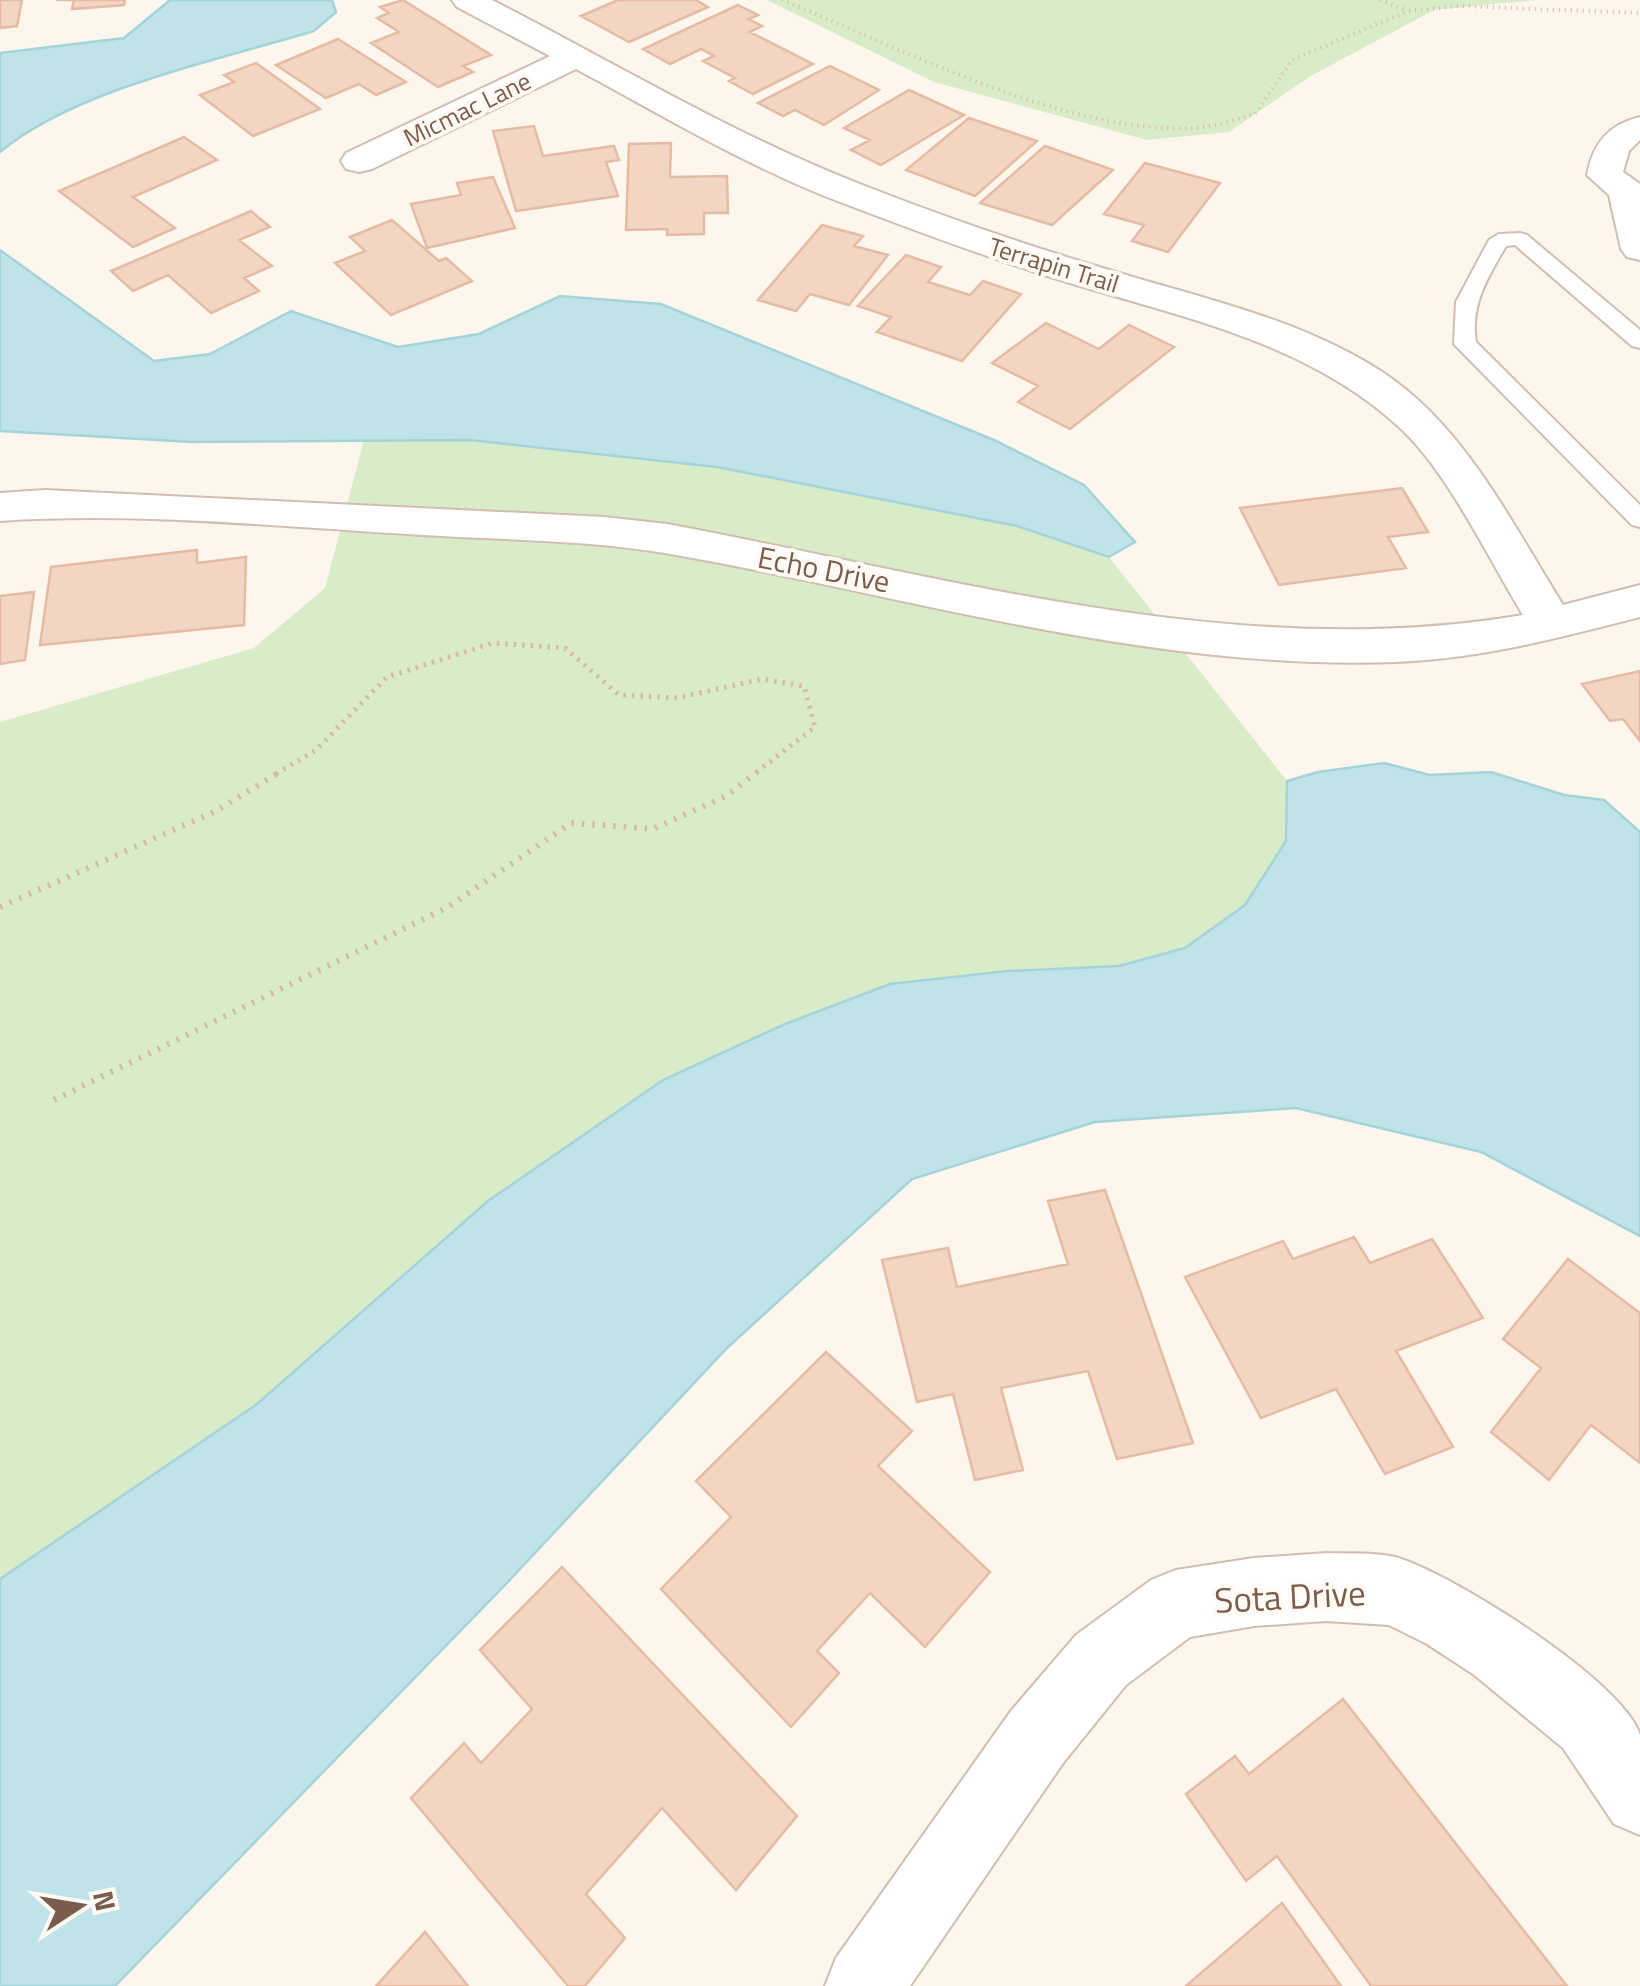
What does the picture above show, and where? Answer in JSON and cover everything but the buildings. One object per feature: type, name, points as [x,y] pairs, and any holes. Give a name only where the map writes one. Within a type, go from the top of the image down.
[{"type":"street","name":"Terrapin Trail","points":[[468,0],[765,155],[868,200],[1027,258],[1268,330],[1358,374],[1414,418],[1444,451],[1552,625]]},
{"type":"street","name":"Micmac Lane","points":[[359,160],[575,57]]},
{"type":"street","points":[[1640,127],[1621,134],[1609,151],[1604,174],[1633,193],[1640,249]]},
{"type":"street","name":"Echo Drive","points":[[0,508],[45,504],[342,514],[663,538],[1169,635],[1273,645],[1377,646],[1477,638],[1552,625],[1640,601]]},
{"type":"street","name":"Sota Drive","points":[[864,1986],[1037,1737],[1102,1660],[1176,1606],[1254,1592],[1326,1587],[1393,1591],[1452,1618],[1498,1649],[1588,1723],[1640,1798]]},
{"type":"lane","points":[[1640,340],[1520,239],[1508,236],[1499,240],[1462,306],[1460,324],[1465,344],[1629,493],[1640,519]]},
{"type":"path","points":[[782,0],[1040,104],[1127,126],[1198,128],[1255,114],[1292,60],[1408,11],[1459,6],[1640,13]]},
{"type":"path","points":[[1380,0],[1408,11]]},
{"type":"path","points":[[0,907],[214,812],[316,750],[386,677],[493,643],[565,648],[619,696],[678,698],[762,680],[804,686],[814,727],[726,796],[654,829],[571,823],[448,906],[54,1100]]},
{"type":"green space","points":[[767,0],[1537,0],[1434,10],[1309,77],[1229,132],[1147,140],[934,82]]},
{"type":"green space","points":[[364,440],[470,440],[717,467],[1017,526],[1109,557],[1287,781],[1286,841],[1245,905],[1185,948],[1119,966],[1008,971],[890,984],[785,1024],[663,1080],[488,1201],[257,1404],[0,1579],[0,722],[254,648],[325,588]]},
{"type":"water","points":[[170,0],[332,0],[336,12],[314,31],[107,94],[31,130],[0,152],[0,53],[124,38]]},
{"type":"water","points":[[0,250],[154,361],[210,354],[291,311],[398,347],[479,334],[560,296],[661,304],[994,440],[1084,485],[1135,542],[1109,557],[1017,526],[717,467],[470,440],[192,442],[0,431]]},
{"type":"water","points":[[1384,763],[1430,775],[1491,772],[1564,795],[1604,800],[1640,832],[1640,1236],[1481,1152],[1296,1108],[1095,1122],[912,1179],[727,1348],[504,1586],[115,1986],[0,1986],[0,1579],[257,1404],[488,1201],[663,1080],[785,1024],[890,984],[1008,971],[1119,966],[1185,948],[1245,905],[1286,841],[1287,781],[1318,772]]}]
